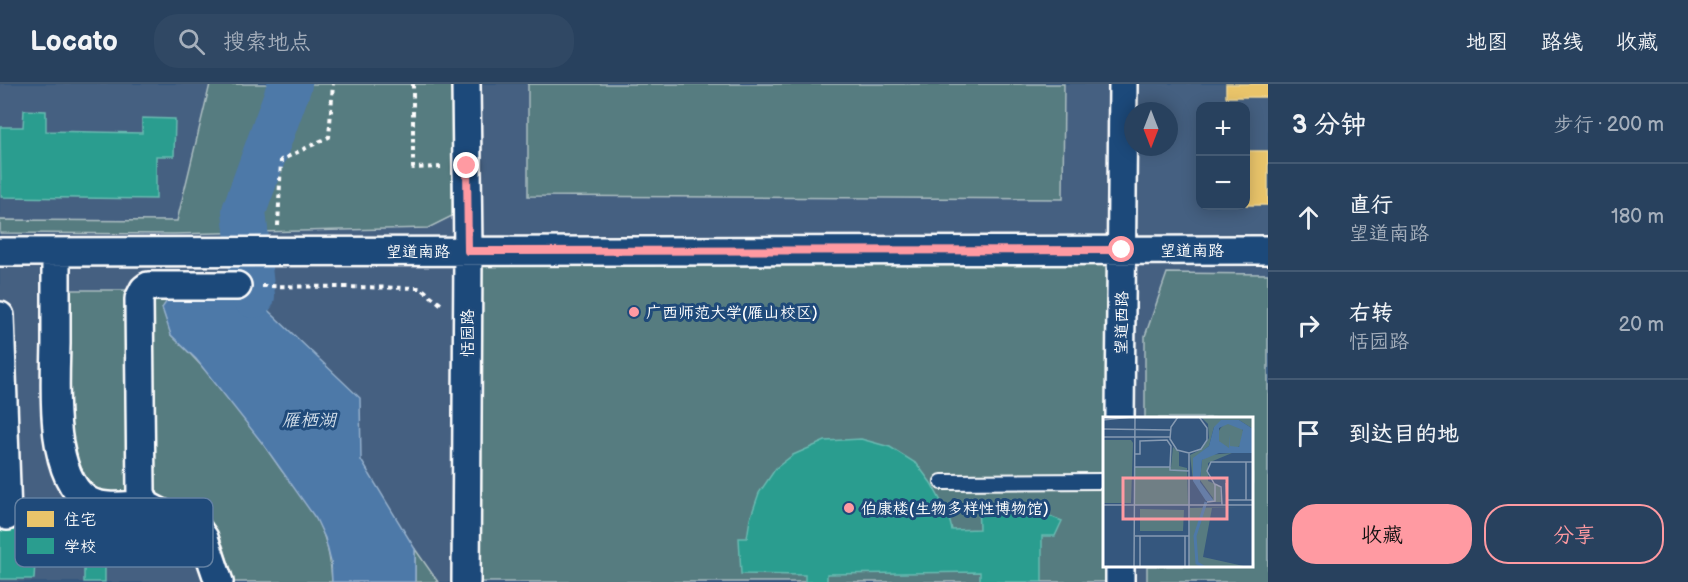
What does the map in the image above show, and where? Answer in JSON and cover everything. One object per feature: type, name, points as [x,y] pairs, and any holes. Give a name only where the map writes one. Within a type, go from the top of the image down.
[{"type":"street","name":"恬园路","points":[[466,84],[468,251],[466,582]]},
{"type":"street","name":"望道西路","points":[[1120,417],[1123,84]]},
{"type":"street","name":"望道南路","points":[[0,252],[1268,250]]},
{"type":"street","points":[[56,252],[55,414],[59,443],[68,474],[78,493],[86,498]]},
{"type":"street","points":[[143,498],[141,493],[139,310],[141,292],[148,286],[237,286]]},
{"type":"street","points":[[0,316],[7,516]]},
{"type":"street","points":[[213,564],[219,582]]},
{"type":"lane","points":[[942,482],[1103,481]]},
{"type":"path","points":[[278,251],[281,160],[329,137],[333,84]]},
{"type":"path","points":[[413,84],[412,168],[467,166]]},
{"type":"path","points":[[270,286],[421,288],[446,309]]},
{"type":"shaded area","name":"广西师范大学(雁山校区)","points":[[0,84],[1268,84],[1268,582],[0,582]]},
{"type":"green space","points":[[210,84],[453,84],[452,216],[428,228],[173,234],[0,233],[0,220],[177,221]]},
{"type":"green space","points":[[528,84],[1064,84],[1063,199],[528,196]]},
{"type":"green space","points":[[1122,250],[1120,417],[1103,417],[1103,567],[1120,567],[1120,582],[466,582],[468,251]]},
{"type":"green space","points":[[1167,273],[1268,274],[1268,582],[1147,582],[1147,567],[1253,567],[1253,417],[1145,417],[1145,336]]},
{"type":"green space","points":[[65,290],[198,290],[171,335],[230,400],[301,494],[326,542],[332,582],[234,582],[223,545],[213,532],[213,498],[106,498],[83,488],[70,461]]},
{"type":"green space","points":[[415,549],[438,582],[415,582]]},
{"type":"water","name":"雁栖湖","points":[[198,290],[253,296],[360,398],[361,460],[415,549],[415,582],[332,582],[331,562],[325,538],[316,519],[263,444],[196,359],[171,335],[162,308],[171,295]]},
{"type":"building: 住宅","points":[[1226,84],[1268,84],[1268,97],[1226,97]]},
{"type":"building: 住宅","points":[[1250,151],[1268,151],[1268,205],[1250,205]]},
{"type":"building: 学校","points":[[24,110],[46,111],[46,131],[142,133],[142,118],[175,119],[174,156],[156,156],[156,199],[1,197],[0,127],[23,127]]},
{"type":"building: 学校","name":"伯康楼(生物多样性博物馆)","points":[[861,439],[890,447],[917,464],[931,483],[948,514],[952,530],[979,529],[978,501],[1008,504],[1040,512],[1062,521],[1055,536],[1042,536],[1042,582],[980,582],[980,572],[827,574],[827,582],[805,582],[805,575],[741,574],[739,538],[747,538],[750,519],[759,493],[776,468],[793,455],[825,441]]},
{"type":"building: 学校","points":[[0,527],[15,527],[15,567],[35,567],[34,579],[0,579]]},
{"type":"building: 学校","points":[[84,567],[105,567],[105,582],[84,582]]},
{"type":"waterway","points":[[253,296],[244,211],[290,84]]},
{"type":"place","name":"广西师范大学(雁山校区)","points":[[634,312]]},
{"type":"place","name":"伯康楼(生物多样性博物馆)","points":[[849,508]]},
{"type":"route","points":[[467,166],[468,251],[1122,250]]}]
